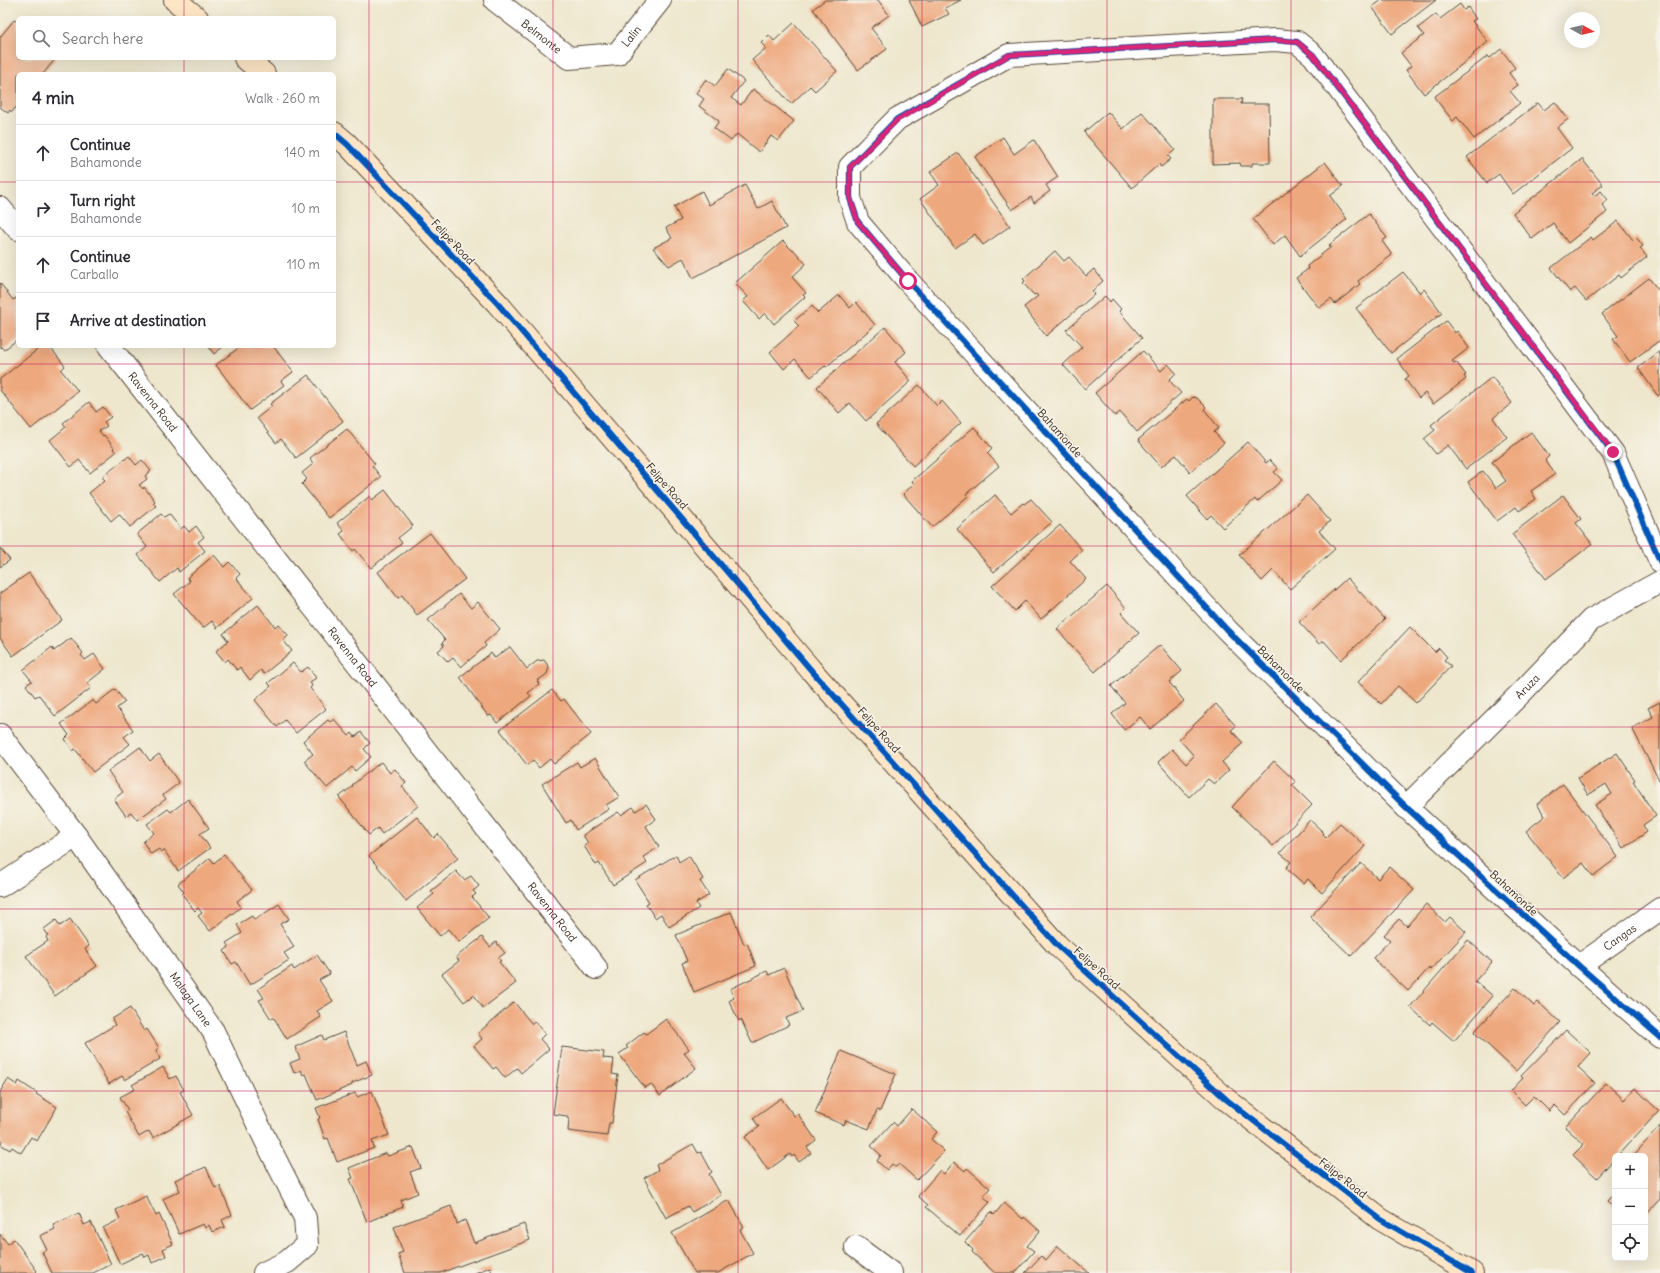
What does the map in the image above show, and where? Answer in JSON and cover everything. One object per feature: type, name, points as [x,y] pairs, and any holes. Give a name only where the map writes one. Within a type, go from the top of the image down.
[{"type":"main road","points":[[175,0],[195,16]]},
{"type":"main road","points":[[246,60],[262,72]]},
{"type":"main road","name":"Felipe Road","points":[[336,135],[347,144],[498,304],[812,670],[1057,944],[1227,1100],[1380,1219],[1472,1273]]},
{"type":"street","name":"Belmonte","points":[[495,0],[569,58]]},
{"type":"street","name":"Lalin","points":[[569,58],[616,54],[660,0]]},
{"type":"street","name":"Bahamonde","points":[[1660,561],[1613,452],[1313,55],[1297,42],[1275,40],[1009,55],[897,120],[850,167],[850,198],[858,222],[908,281],[1227,630],[1406,807],[1579,966],[1660,1037]]},
{"type":"street","points":[[0,208],[16,227]]},
{"type":"street","name":"Ravenna Road","points":[[111,348],[596,968]]},
{"type":"street","name":"Aruza","points":[[1406,807],[1517,696],[1590,620],[1660,582]]},
{"type":"street","name":"Malaga Lane","points":[[0,735],[76,836],[213,1031],[305,1218],[307,1245],[287,1262],[264,1273]]},
{"type":"street","points":[[0,886],[76,836]]},
{"type":"street","name":"Cangas","points":[[1579,966],[1660,909]]},
{"type":"street","points":[[856,1247],[891,1273]]},
{"type":"building","points":[[825,0],[878,0],[889,15],[871,28],[887,49],[858,70],[813,9]]},
{"type":"building","points":[[909,0],[961,0],[945,8],[949,14],[922,27]]},
{"type":"building","points":[[1382,0],[1436,0],[1392,34],[1372,7]]},
{"type":"building","points":[[1460,4],[1464,10],[1468,7],[1476,19],[1472,21],[1488,42],[1473,54],[1474,55],[1424,94],[1406,70],[1411,66],[1401,53],[1424,35],[1418,28],[1436,14],[1440,19]]},
{"type":"building","points":[[14,20],[16,21],[16,60],[54,60],[45,72],[16,72],[16,107],[12,112],[10,110],[8,113],[0,107],[0,37]]},
{"type":"building","points":[[794,23],[837,71],[815,91],[810,86],[791,104],[752,60],[766,48],[761,43],[769,35],[774,41]]},
{"type":"building","points":[[1501,49],[1515,68],[1509,73],[1518,85],[1510,91],[1520,103],[1474,139],[1457,117],[1453,121],[1434,97],[1488,56],[1490,58]]},
{"type":"building","points":[[728,69],[744,81],[731,98],[741,105],[753,89],[794,121],[778,141],[771,136],[759,152],[737,134],[731,141],[714,128],[719,121],[699,106],[704,99],[696,93],[706,79],[715,86]]},
{"type":"building","points":[[1213,99],[1242,99],[1241,104],[1269,104],[1270,163],[1252,163],[1252,166],[1241,166],[1240,163],[1213,164]]},
{"type":"building","points":[[1555,102],[1568,119],[1557,128],[1572,148],[1513,194],[1499,174],[1487,183],[1467,157],[1538,103],[1544,110]]},
{"type":"building","points":[[1108,112],[1123,129],[1142,112],[1175,150],[1168,156],[1171,159],[1161,167],[1159,164],[1132,188],[1084,132]]},
{"type":"building","points":[[1003,137],[1014,154],[1034,140],[1058,177],[1046,185],[1050,191],[1034,203],[1031,197],[1012,210],[975,157]]},
{"type":"building","points":[[958,153],[1010,226],[983,245],[975,234],[955,248],[920,199],[939,185],[930,172]]},
{"type":"building","points":[[1582,159],[1603,185],[1592,193],[1594,196],[1601,191],[1608,200],[1602,205],[1607,212],[1568,243],[1553,223],[1532,239],[1513,213]]},
{"type":"building","points":[[1325,162],[1343,186],[1330,196],[1347,219],[1300,256],[1285,235],[1273,245],[1253,219]]},
{"type":"building","points":[[745,185],[758,209],[772,201],[786,228],[693,278],[683,258],[669,266],[653,248],[672,238],[666,228],[681,220],[674,207],[702,191],[709,205]]},
{"type":"building","points":[[1369,214],[1387,238],[1382,241],[1392,255],[1358,281],[1360,284],[1335,304],[1331,299],[1319,308],[1296,278],[1308,269],[1307,266],[1331,247],[1329,245]]},
{"type":"building","points":[[1618,221],[1633,240],[1636,237],[1643,246],[1640,248],[1647,257],[1621,278],[1619,275],[1586,301],[1575,288],[1570,292],[1551,268],[1591,237],[1593,240]]},
{"type":"building","points":[[783,241],[792,250],[793,249],[806,264],[792,277],[806,293],[803,295],[805,297],[774,324],[765,313],[759,319],[743,301],[748,297],[735,283]]},
{"type":"building","points":[[1055,251],[1064,261],[1069,257],[1086,276],[1094,269],[1103,281],[1092,291],[1095,294],[1046,336],[1024,307],[1038,296],[1036,294],[1034,295],[1023,283],[1025,281],[1023,279]]},
{"type":"building","points":[[1403,272],[1420,293],[1424,289],[1442,313],[1391,353],[1356,308]]},
{"type":"building","points":[[1649,278],[1658,290],[1660,288],[1660,340],[1630,362],[1613,339],[1618,336],[1602,314]]},
{"type":"building","points":[[0,283],[13,300],[16,298],[16,341],[4,350],[1,347],[0,348]]},
{"type":"building","points":[[839,295],[850,308],[856,302],[875,325],[826,367],[825,366],[811,377],[795,359],[784,369],[770,352],[799,326],[794,321],[812,306],[818,313]]},
{"type":"building","points":[[1105,296],[1110,302],[1112,299],[1121,309],[1119,311],[1142,338],[1085,389],[1063,365],[1082,347],[1066,330]]},
{"type":"building","points":[[1446,321],[1455,333],[1457,331],[1469,348],[1452,361],[1454,363],[1456,362],[1466,375],[1464,376],[1466,379],[1433,404],[1425,393],[1419,398],[1405,379],[1409,376],[1397,359]]},
{"type":"building","points":[[885,327],[906,352],[895,362],[911,381],[866,421],[850,403],[839,413],[817,387]]},
{"type":"building","points":[[39,348],[51,348],[65,366],[61,370],[78,391],[31,429],[0,390],[0,379]]},
{"type":"building","points":[[210,348],[222,348],[214,354]]},
{"type":"building","points":[[238,348],[275,348],[293,372],[281,381],[284,385],[250,410],[216,365]]},
{"type":"building","points":[[1143,351],[1161,371],[1168,364],[1176,373],[1169,380],[1181,393],[1137,432],[1120,412],[1115,416],[1095,393]]},
{"type":"building","points":[[1660,351],[1660,394],[1658,396],[1638,368]]},
{"type":"building","points":[[308,375],[343,421],[296,458],[281,439],[276,443],[257,418],[272,406],[270,404]]},
{"type":"building","points":[[1492,377],[1512,403],[1493,418],[1507,437],[1466,469],[1448,445],[1436,454],[1424,439],[1435,430],[1431,425]]},
{"type":"building","points":[[919,385],[937,406],[942,401],[961,423],[913,466],[876,424]]},
{"type":"building","points":[[1193,397],[1197,398],[1206,407],[1204,409],[1219,428],[1214,432],[1224,443],[1190,472],[1176,455],[1161,467],[1138,440],[1187,399],[1189,401]]},
{"type":"building","points":[[89,402],[96,412],[103,407],[111,417],[104,422],[107,426],[99,431],[103,436],[104,435],[116,452],[90,473],[79,460],[71,467],[50,440],[66,427],[63,423]]},
{"type":"building","points":[[974,427],[992,448],[987,453],[999,466],[966,494],[968,496],[932,527],[903,494],[914,484],[912,481]]},
{"type":"building","points":[[347,429],[375,464],[372,466],[381,477],[329,518],[302,484],[307,479],[302,473],[313,464],[310,458]]},
{"type":"building","points":[[1531,432],[1549,456],[1545,460],[1555,474],[1531,491],[1536,499],[1519,511],[1516,507],[1497,521],[1468,482],[1483,471],[1496,488],[1506,481],[1492,462]]},
{"type":"building","points":[[1248,442],[1266,463],[1270,460],[1278,469],[1274,472],[1282,480],[1257,502],[1255,499],[1223,528],[1211,515],[1207,519],[1187,496]]},
{"type":"building","points":[[129,456],[136,465],[142,460],[151,471],[145,476],[147,479],[139,485],[143,489],[144,487],[155,501],[153,503],[156,506],[130,527],[119,514],[111,521],[89,493],[105,480],[102,477]]},
{"type":"building","points":[[385,490],[413,526],[398,538],[402,543],[371,568],[355,549],[353,551],[340,534],[344,531],[337,523],[370,496],[372,500]]},
{"type":"building","points":[[995,495],[1011,513],[1023,503],[1024,504],[1031,499],[1052,522],[994,572],[957,529]]},
{"type":"building","points":[[1307,495],[1330,521],[1319,531],[1335,549],[1290,589],[1273,570],[1262,581],[1239,555]]},
{"type":"building","points":[[1563,495],[1581,519],[1576,523],[1592,544],[1546,579],[1512,534]]},
{"type":"building","points":[[161,514],[164,517],[169,514],[181,529],[184,526],[189,532],[196,526],[204,537],[198,542],[205,551],[179,572],[177,568],[160,582],[138,555],[147,547],[137,534]]},
{"type":"building","points":[[1060,525],[1082,550],[1070,561],[1086,579],[1041,619],[1025,601],[1015,611],[992,586]]},
{"type":"building","points":[[430,533],[465,579],[417,615],[402,595],[398,598],[378,572]]},
{"type":"building","points":[[0,548],[10,560],[0,567]]},
{"type":"building","points":[[214,555],[224,567],[229,562],[240,574],[236,578],[253,598],[217,628],[212,621],[203,628],[174,594],[190,581],[187,578]]},
{"type":"building","points":[[29,573],[62,620],[13,656],[0,638],[0,593]]},
{"type":"building","points":[[1347,578],[1385,619],[1341,660],[1324,641],[1319,644],[1299,622]]},
{"type":"building","points":[[1107,586],[1126,608],[1121,613],[1139,633],[1095,672],[1057,629]]},
{"type":"building","points":[[459,594],[471,608],[478,602],[500,629],[484,643],[486,646],[461,667],[453,658],[448,662],[438,651],[444,646],[442,643],[445,640],[428,620]]},
{"type":"building","points":[[258,605],[275,627],[278,624],[288,635],[283,640],[292,651],[264,674],[261,670],[250,680],[240,667],[237,670],[228,659],[225,662],[216,651],[228,641],[223,634]]},
{"type":"building","points":[[1410,627],[1435,652],[1439,648],[1447,657],[1444,660],[1451,666],[1416,703],[1398,686],[1381,704],[1358,682]]},
{"type":"building","points":[[71,638],[83,653],[81,655],[85,660],[94,654],[105,669],[87,683],[91,688],[55,716],[39,695],[35,697],[26,685],[32,681],[23,670],[52,647],[54,651]]},
{"type":"building","points":[[1160,645],[1182,671],[1169,682],[1184,701],[1150,729],[1140,717],[1124,730],[1112,714],[1125,703],[1111,686]]},
{"type":"building","points":[[510,647],[527,669],[537,661],[544,660],[549,667],[547,674],[537,681],[539,684],[528,693],[531,696],[497,723],[491,715],[488,716],[460,677],[491,653],[495,658]]},
{"type":"building","points":[[293,663],[301,672],[308,667],[316,678],[310,682],[312,686],[310,688],[326,709],[296,733],[285,720],[277,727],[255,700],[271,686],[268,683]]},
{"type":"building","points":[[115,689],[125,702],[117,708],[133,730],[124,737],[130,744],[93,772],[75,749],[73,751],[65,739],[69,735],[61,724],[93,700],[96,704]]},
{"type":"building","points":[[552,690],[561,701],[564,699],[591,734],[554,764],[550,759],[539,768],[533,760],[527,765],[500,730]]},
{"type":"building","points":[[1660,702],[1660,782],[1632,728],[1653,717],[1648,708]]},
{"type":"building","points":[[1216,704],[1236,726],[1231,730],[1243,743],[1222,762],[1229,770],[1214,784],[1208,779],[1189,797],[1158,762],[1172,749],[1186,764],[1194,756],[1179,739]]},
{"type":"building","points":[[334,719],[349,736],[352,733],[355,737],[361,732],[370,743],[364,749],[371,757],[355,771],[352,767],[327,788],[304,761],[313,754],[303,741],[328,720],[330,722]]},
{"type":"building","points":[[140,747],[150,761],[159,754],[179,783],[163,795],[166,799],[137,820],[131,812],[126,816],[114,799],[123,792],[108,771]]},
{"type":"building","points":[[1617,753],[1656,816],[1643,825],[1647,832],[1623,848],[1595,805],[1612,794],[1606,784],[1588,795],[1578,778]]},
{"type":"building","points":[[595,758],[619,797],[606,805],[609,809],[576,830],[571,820],[566,823],[542,784],[577,762],[580,767]]},
{"type":"building","points":[[1274,761],[1296,782],[1292,785],[1312,805],[1273,846],[1232,807]]},
{"type":"building","points":[[381,762],[390,773],[395,769],[406,783],[402,786],[418,806],[382,834],[378,828],[369,835],[339,797]]},
{"type":"building","points":[[1563,784],[1618,857],[1593,876],[1583,863],[1563,878],[1526,831],[1545,816],[1537,804]]},
{"type":"building","points":[[188,799],[209,828],[200,834],[210,848],[178,871],[164,850],[161,852],[159,849],[151,854],[143,842],[154,833],[147,824],[168,809],[171,812]]},
{"type":"building","points":[[646,804],[656,819],[646,826],[659,847],[643,857],[647,863],[613,885],[599,863],[596,865],[584,846],[588,843],[583,835],[618,812],[621,815],[633,807],[636,811]]},
{"type":"building","points":[[417,817],[434,838],[438,834],[458,858],[406,901],[369,856]]},
{"type":"building","points":[[1310,820],[1324,833],[1323,834],[1326,837],[1340,823],[1365,846],[1322,893],[1308,879],[1304,884],[1286,868],[1291,862],[1280,853]]},
{"type":"building","points":[[224,854],[252,890],[237,901],[241,907],[210,931],[198,916],[202,913],[198,908],[195,911],[182,894],[184,892],[178,884],[210,858],[214,863]]},
{"type":"building","points":[[676,855],[679,862],[689,856],[703,879],[700,881],[709,895],[696,903],[699,908],[669,927],[661,914],[655,918],[646,904],[649,902],[635,880]]},
{"type":"building","points":[[1361,863],[1378,879],[1389,867],[1414,890],[1351,956],[1310,917]]},
{"type":"building","points":[[456,871],[464,880],[471,876],[479,886],[473,891],[476,894],[472,897],[489,918],[459,942],[448,929],[440,936],[417,908],[434,894],[431,891]]},
{"type":"building","points":[[279,904],[289,919],[280,924],[294,947],[284,953],[289,960],[250,985],[236,962],[232,964],[224,951],[229,947],[226,943],[242,933],[237,925],[252,916],[254,920]]},
{"type":"building","points":[[1426,904],[1445,922],[1450,917],[1466,932],[1431,970],[1429,968],[1408,991],[1373,958],[1390,940],[1384,935],[1399,919],[1407,926]]},
{"type":"building","points":[[731,912],[744,944],[747,943],[756,966],[694,992],[682,963],[687,961],[676,935]]},
{"type":"building","points":[[70,919],[89,946],[85,949],[97,966],[55,996],[26,956],[48,941],[46,937],[48,935],[44,929],[56,920],[60,926]]},
{"type":"building","points":[[482,937],[490,947],[496,942],[505,953],[498,958],[501,961],[499,962],[516,983],[483,1008],[473,995],[464,1002],[442,974],[459,961],[456,957]]},
{"type":"building","points":[[1468,940],[1492,962],[1475,981],[1493,996],[1454,1041],[1432,1022],[1430,1025],[1410,1007]]},
{"type":"building","points":[[317,955],[330,974],[319,980],[333,1001],[317,1011],[321,1017],[287,1039],[274,1018],[271,1019],[259,1000],[264,998],[258,989],[292,966],[294,970]]},
{"type":"building","points":[[784,968],[803,1011],[786,1018],[789,1025],[752,1043],[741,1019],[739,1021],[729,1001],[734,998],[730,989],[767,971],[769,975]]},
{"type":"building","points":[[1515,988],[1534,1006],[1538,1002],[1560,1022],[1516,1071],[1474,1032]]},
{"type":"building","points":[[514,1002],[532,1024],[534,1021],[545,1034],[540,1039],[549,1049],[521,1073],[517,1068],[505,1078],[496,1067],[493,1069],[474,1046],[482,1039],[478,1033]]},
{"type":"building","points":[[130,1008],[144,1031],[147,1029],[159,1048],[156,1050],[160,1059],[125,1080],[122,1076],[109,1084],[85,1043],[115,1025],[112,1019]]},
{"type":"building","points":[[666,1019],[689,1049],[684,1053],[696,1068],[660,1096],[651,1084],[645,1088],[619,1054],[628,1048],[626,1046],[644,1032],[646,1034]]},
{"type":"building","points":[[1566,1030],[1591,1053],[1578,1067],[1595,1083],[1565,1115],[1555,1105],[1549,1111],[1534,1096],[1525,1105],[1511,1091],[1523,1078],[1521,1076]]},
{"type":"building","points":[[344,1032],[357,1065],[366,1061],[372,1075],[317,1100],[306,1074],[303,1075],[301,1070],[294,1073],[290,1063],[300,1059],[295,1047],[322,1035],[324,1040]]},
{"type":"building","points":[[562,1047],[604,1052],[603,1058],[614,1059],[612,1074],[618,1075],[612,1123],[609,1123],[607,1136],[568,1131],[569,1119],[567,1116],[553,1114]]},
{"type":"building","points":[[841,1051],[896,1074],[880,1111],[877,1110],[869,1129],[846,1120],[844,1125],[815,1113]]},
{"type":"building","points":[[163,1067],[170,1079],[176,1076],[184,1090],[180,1092],[193,1115],[153,1138],[149,1131],[139,1137],[125,1112],[128,1110],[120,1097],[135,1089],[132,1085]]},
{"type":"building","points":[[8,1079],[17,1085],[19,1081],[57,1107],[37,1141],[31,1137],[21,1153],[12,1147],[10,1150],[0,1144],[2,1141],[0,1140],[0,1092]]},
{"type":"building","points":[[1606,1083],[1624,1100],[1635,1088],[1659,1111],[1620,1153],[1612,1153],[1612,1161],[1597,1178],[1573,1155],[1584,1144],[1565,1127]]},
{"type":"building","points":[[372,1091],[389,1135],[372,1141],[374,1148],[337,1162],[328,1138],[325,1139],[316,1108],[355,1093],[357,1097]]},
{"type":"building","points":[[781,1098],[794,1116],[798,1114],[816,1140],[807,1147],[811,1153],[799,1162],[794,1155],[792,1157],[790,1154],[768,1170],[745,1137],[759,1127],[753,1118]]},
{"type":"building","points":[[912,1109],[937,1132],[931,1139],[944,1151],[917,1180],[899,1164],[896,1167],[892,1164],[887,1170],[877,1161],[881,1155],[871,1146],[893,1122],[897,1126]]},
{"type":"building","points":[[1660,1126],[1660,1199],[1648,1212],[1648,1153],[1636,1153]]},
{"type":"building","points":[[693,1144],[698,1153],[701,1152],[712,1172],[709,1174],[721,1195],[692,1212],[688,1206],[666,1218],[644,1178],[658,1170],[656,1165]]},
{"type":"building","points":[[413,1147],[421,1168],[410,1172],[418,1193],[401,1200],[403,1207],[367,1222],[350,1179],[353,1178],[349,1168],[386,1153],[388,1156]]},
{"type":"building","points":[[954,1162],[965,1171],[967,1168],[990,1188],[983,1196],[990,1202],[960,1236],[926,1207],[928,1205],[918,1196],[940,1170],[944,1174]]},
{"type":"building","points":[[206,1167],[215,1188],[220,1186],[232,1215],[222,1220],[225,1227],[212,1232],[209,1225],[205,1228],[203,1224],[179,1234],[163,1199],[180,1191],[175,1180]]},
{"type":"building","points":[[1612,1195],[1612,1205],[1607,1201]]},
{"type":"building","points":[[146,1196],[156,1216],[159,1214],[173,1244],[163,1249],[166,1256],[152,1263],[149,1255],[145,1257],[143,1253],[120,1264],[103,1228],[120,1219],[116,1210]]},
{"type":"building","points":[[729,1200],[744,1227],[740,1230],[753,1253],[718,1273],[695,1273],[672,1233]]},
{"type":"building","points":[[1004,1203],[1023,1219],[1024,1217],[1040,1231],[1027,1246],[1034,1251],[1015,1273],[995,1273],[972,1252],[973,1250],[965,1242],[991,1212],[994,1215]]},
{"type":"building","points":[[451,1206],[457,1224],[465,1220],[474,1243],[524,1224],[530,1240],[440,1273],[405,1273],[398,1254],[403,1252],[394,1227]]},
{"type":"building","points":[[79,1213],[84,1225],[91,1222],[111,1264],[93,1273],[52,1273],[42,1252],[47,1250],[40,1236],[55,1229],[53,1225]]},
{"type":"building","points":[[0,1234],[8,1244],[14,1239],[37,1271],[35,1273],[0,1273]]},
{"type":"building","points":[[1058,1246],[1089,1273],[1025,1273],[1041,1256],[1046,1260]]},
{"type":"building","points":[[490,1267],[492,1273],[475,1273]]},
{"type":"cycle path","points":[[1660,561],[1613,453],[1313,55],[1297,42],[1275,40],[1009,55],[897,119],[850,167],[850,198],[858,222],[908,281],[1227,630],[1406,807],[1579,966],[1660,1037]]},
{"type":"cycle path","points":[[336,135],[347,144],[498,304],[811,670],[1057,945],[1227,1100],[1380,1219],[1472,1273]]},
{"type":"route","points":[[908,281],[858,222],[850,198],[850,167],[897,120],[1009,55],[1145,46],[1275,40],[1297,42],[1313,55],[1613,452]]}]
